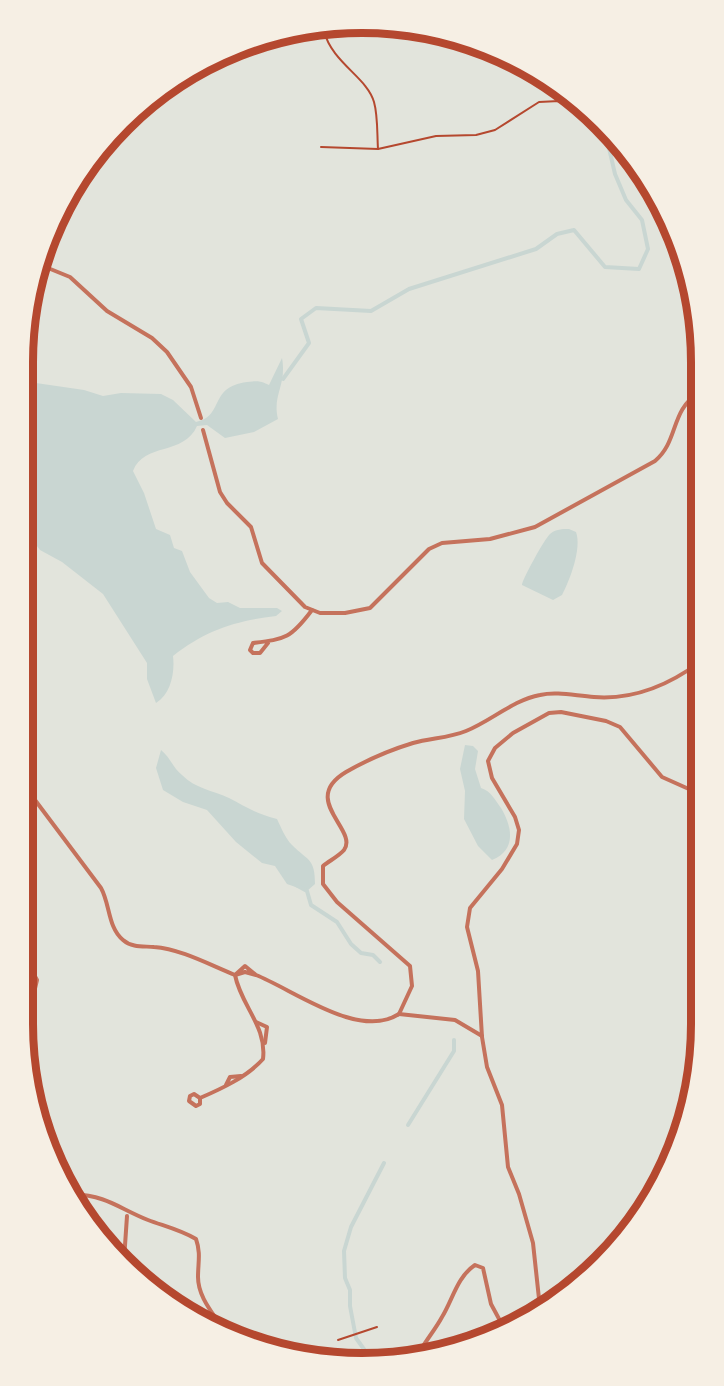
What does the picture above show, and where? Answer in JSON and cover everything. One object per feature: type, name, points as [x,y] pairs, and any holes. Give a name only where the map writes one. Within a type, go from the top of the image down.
[{"type":"lane","points":[[47,268],[70,277],[107,311],[152,338],[167,352],[191,387],[201,418]]},
{"type":"lane","points":[[203,430],[220,492],[227,503],[251,526],[262,563],[301,604],[312,610],[337,614],[370,608],[429,549],[442,543],[490,539],[535,527],[556,518],[660,457],[669,443],[680,409],[691,400]]},
{"type":"lane","points":[[268,643],[260,653],[252,653],[250,650],[253,643],[268,643],[293,634],[312,610]]},
{"type":"lane","points":[[399,1014],[412,986],[410,966],[337,902],[323,884],[323,866],[345,849],[347,842],[347,836],[327,801],[332,784],[346,772],[386,752],[465,732],[537,695],[611,698],[665,684],[691,668]]},
{"type":"lane","points":[[539,1301],[533,1243],[519,1194],[508,1167],[502,1105],[487,1067],[482,1037],[478,971],[470,942],[467,916],[474,902],[510,858],[518,844],[519,830],[515,817],[489,768],[488,761],[495,748],[513,732],[549,713],[561,712],[606,721],[620,727],[662,777],[691,790]]},
{"type":"lane","points":[[33,797],[101,888],[107,898],[111,922],[123,940],[132,945],[168,950],[235,975]]},
{"type":"lane","points":[[235,975],[245,966],[256,975],[339,1015],[379,1022],[399,1014],[455,1020],[482,1037]]},
{"type":"lane","points":[[33,973],[37,980],[33,997]]},
{"type":"lane","points":[[200,1098],[242,1076],[263,1059],[265,1046],[263,1033],[238,991],[235,975]]},
{"type":"lane","points":[[81,1195],[105,1198],[196,1239],[200,1249],[198,1278],[201,1290],[218,1320]]},
{"type":"lane","points":[[125,1252],[127,1216]]},
{"type":"lane","points":[[423,1347],[443,1316],[459,1282],[475,1265],[483,1268],[491,1304],[501,1322]]},
{"type":"path","points":[[326,35],[336,58],[374,101],[378,149]]},
{"type":"path","points":[[321,147],[378,149],[436,136],[476,135],[495,130],[539,102],[563,102]]},
{"type":"path","points":[[338,1340],[376,1327]]},
{"type":"shaded area","points":[[384,34],[447,44],[508,67],[545,88],[595,129],[636,179],[657,216],[674,256],[688,319],[691,362],[691,1024],[685,1088],[674,1130],[657,1170],[636,1207],[595,1257],[545,1298],[508,1319],[468,1336],[405,1350],[362,1353],[298,1347],[256,1336],[197,1309],[162,1285],[129,1257],[88,1207],[67,1170],[44,1109],[34,1046],[33,362],[39,298],[50,256],[67,216],[88,179],[129,129],[179,88],[216,67],[256,50],[319,36]]},
{"type":"shaded area","points":[[282,358],[283,376],[277,403],[278,419],[254,432],[225,438],[207,425],[197,426],[183,442],[146,456],[138,462],[133,471],[144,493],[156,529],[170,535],[174,548],[182,551],[190,572],[209,598],[217,603],[228,602],[240,608],[277,608],[282,611],[276,616],[222,628],[185,647],[173,656],[171,682],[165,694],[156,703],[147,679],[147,663],[103,594],[62,562],[40,550],[33,541],[33,385],[36,383],[84,390],[103,396],[121,393],[161,394],[173,400],[196,422],[211,414],[221,395],[235,385],[256,381],[269,385]]},
{"type":"shaded area","points":[[569,529],[576,532],[577,546],[572,573],[562,595],[553,600],[522,585],[547,537],[557,530]]},
{"type":"shaded area","points":[[465,745],[473,746],[478,751],[475,769],[481,788],[490,794],[501,808],[510,830],[506,850],[492,860],[478,846],[464,819],[465,791],[460,769]]},
{"type":"shaded area","points":[[161,750],[187,780],[258,813],[277,819],[290,842],[312,864],[315,884],[307,891],[287,884],[275,866],[262,863],[236,842],[207,810],[183,802],[163,790],[156,768]]},
{"type":"waterway","points":[[283,379],[309,343],[301,319],[316,308],[371,311],[409,289],[536,249],[557,234],[574,230],[605,267],[639,269],[648,249],[642,220],[626,200],[615,174],[611,147]]},
{"type":"waterway","points":[[296,885],[307,891],[311,905],[337,922],[351,944],[361,953],[373,955],[380,962]]},
{"type":"waterway","points":[[408,1125],[454,1051],[454,1040]]},
{"type":"waterway","points":[[366,1353],[356,1338],[350,1306],[350,1290],[345,1278],[344,1251],[351,1227],[384,1163]]}]
